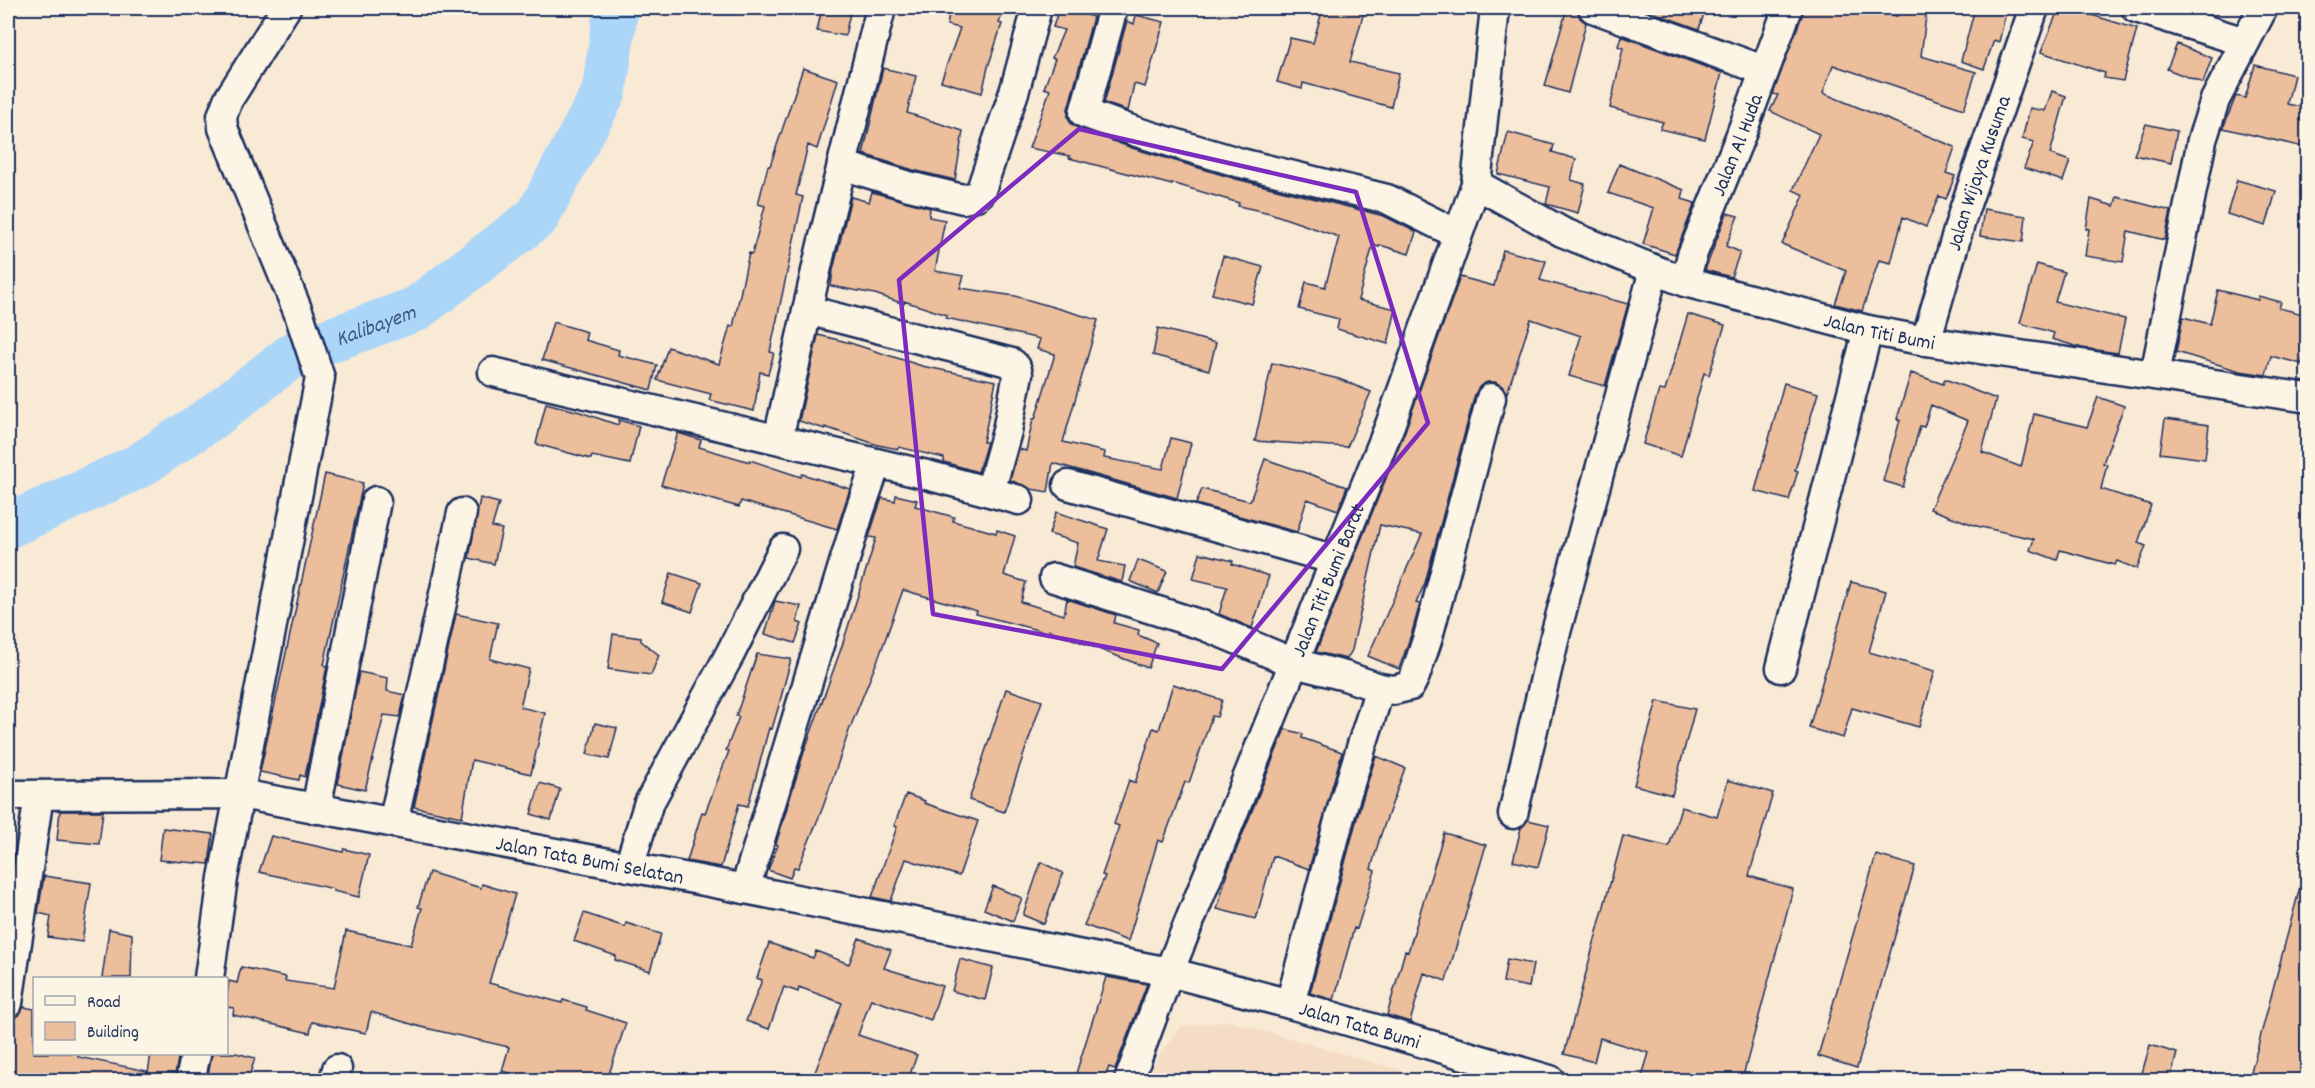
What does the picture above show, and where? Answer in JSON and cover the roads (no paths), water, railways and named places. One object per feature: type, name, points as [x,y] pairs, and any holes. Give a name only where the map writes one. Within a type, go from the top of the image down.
[{"type":"street","points":[[209,977],[223,878],[320,378],[299,314],[223,128],[222,116],[228,100],[286,8]]},
{"type":"street","points":[[778,439],[881,8]]},
{"type":"street","points":[[842,165],[963,199],[980,193],[1015,89],[1037,8]]},
{"type":"street","points":[[1113,8],[1084,113],[1137,132],[1241,163],[1388,199],[1457,234]]},
{"type":"street","name":"Jalan Titi Bumi Barat","points":[[1129,1080],[1169,972],[1390,424],[1476,184],[1495,8]]},
{"type":"street","points":[[1593,8],[1763,70]]},
{"type":"street","name":"Jalan Al Huda","points":[[1685,282],[1692,255],[1740,137],[1763,70],[1788,8]]},
{"type":"street","name":"Jalan Wijaya Kusuma","points":[[1926,341],[1964,210],[2034,8]]},
{"type":"street","points":[[2136,8],[2245,42]]},
{"type":"street","points":[[2155,374],[2202,140],[2215,100],[2264,8]]},
{"type":"street","name":"Jalan Titi Bumi","points":[[1476,184],[1562,231],[1685,282],[1868,330],[1926,341],[2307,398]]},
{"type":"street","points":[[1513,814],[1556,632],[1654,270]]},
{"type":"street","points":[[807,310],[1012,363],[1018,374],[1007,431],[990,492]]},
{"type":"street","points":[[1781,668],[1868,330]]},
{"type":"street","points":[[493,372],[923,474],[1019,500]]},
{"type":"street","points":[[1054,578],[1205,626],[1294,663],[1380,688],[1394,690],[1410,686],[1416,676],[1491,398]]},
{"type":"street","points":[[745,889],[876,464]]},
{"type":"street","points":[[1068,485],[1336,560]]},
{"type":"street","points":[[316,809],[376,501]]},
{"type":"street","points":[[393,823],[462,513]]},
{"type":"street","points":[[629,867],[648,805],[730,654],[783,549]]},
{"type":"street","points":[[1290,1004],[1344,802],[1380,688]]},
{"type":"street","name":"Jalan Tata Bumi Selatan","points":[[8,795],[240,794],[1169,972]]},
{"type":"street","points":[[18,989],[39,795]]},
{"type":"street","name":"Jalan Tata Bumi","points":[[1169,972],[1290,1004],[1550,1080]]},
{"type":"street","points":[[190,1080],[196,1055]]},
{"type":"waterway","name":"Kalibayem","points":[[8,526],[139,466],[214,416],[295,353],[416,309],[537,217],[604,92],[616,8]]}]
